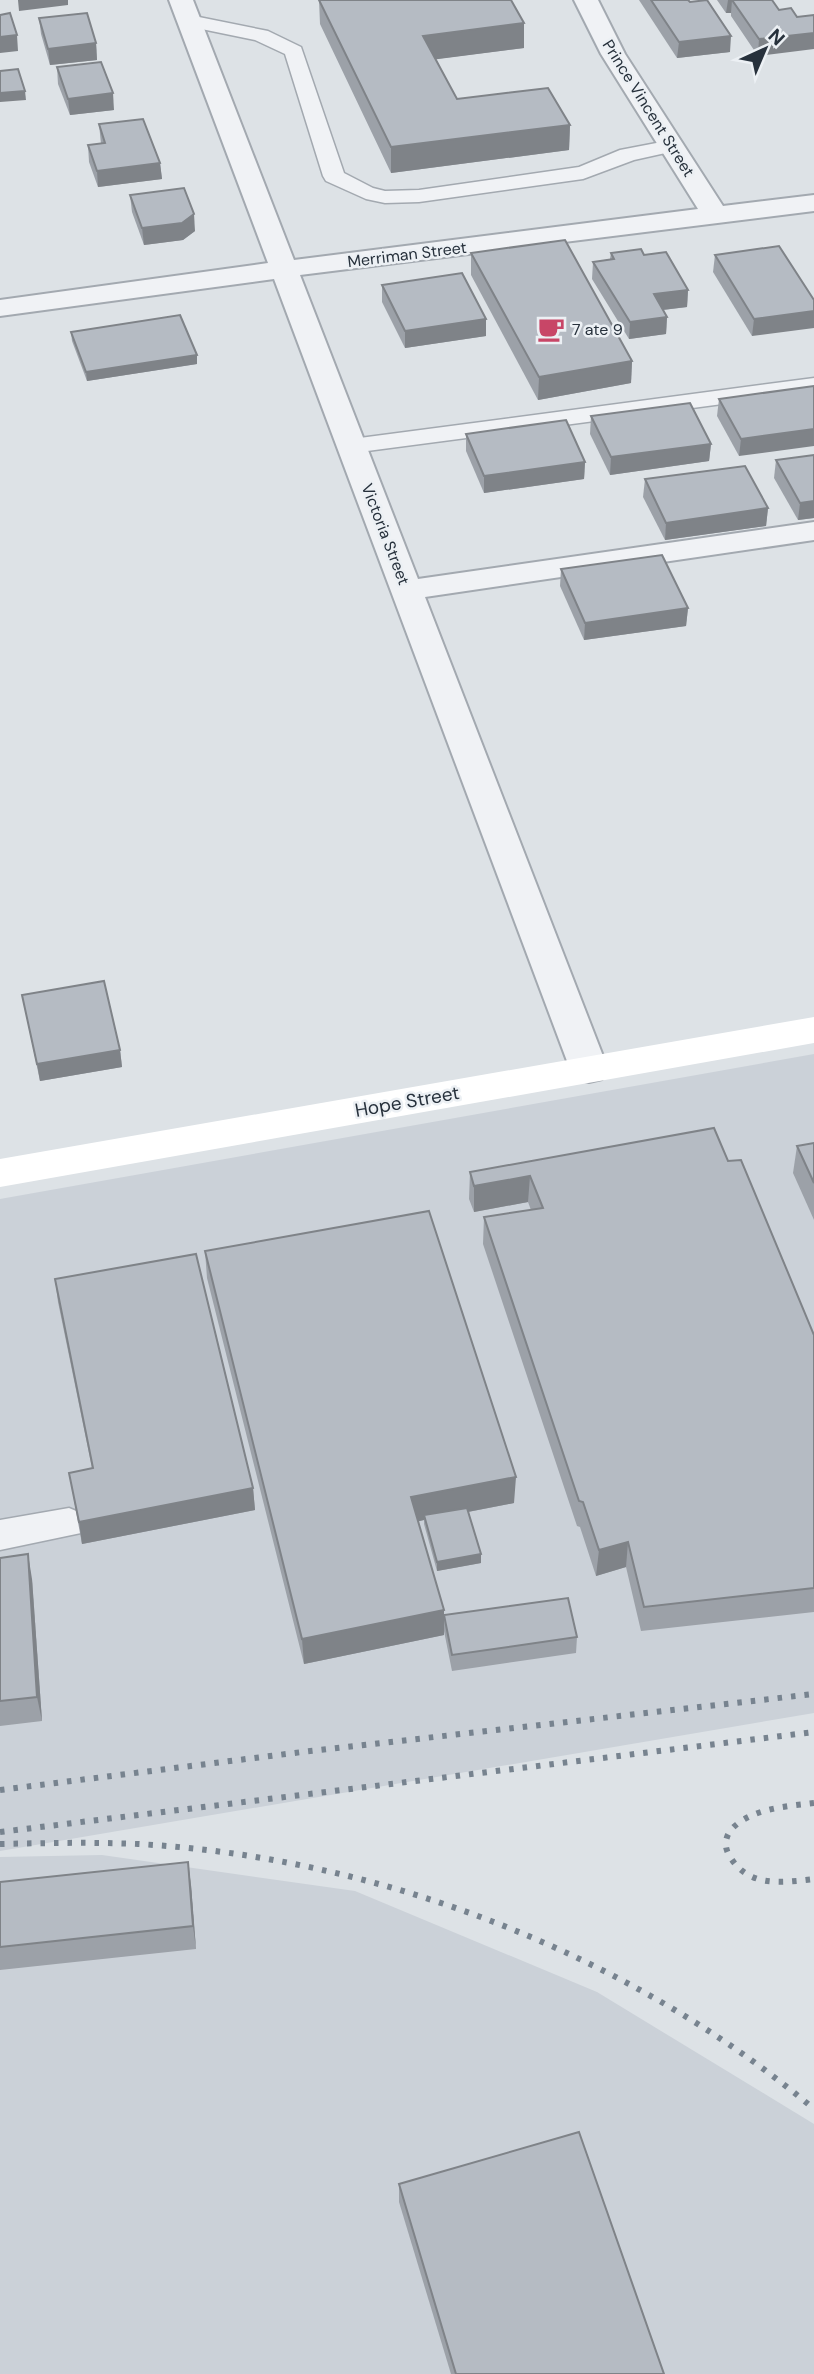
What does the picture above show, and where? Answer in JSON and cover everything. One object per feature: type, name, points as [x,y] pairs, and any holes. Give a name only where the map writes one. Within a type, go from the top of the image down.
[{"type":"street","name":"Prince Vincent Street","points":[[586,0],[613,54],[715,215]]},
{"type":"street","name":"Victoria Street","points":[[185,11],[589,1069]]},
{"type":"street","name":"Merriman Street","points":[[0,308],[814,203]]},
{"type":"street","points":[[407,590],[814,531]]},
{"type":"street","name":"Hope Street","points":[[0,1173],[814,1030]]},
{"type":"lane","points":[[185,11],[261,34],[294,51],[334,176],[366,194],[385,197],[419,195],[583,173],[628,155],[671,146]]},
{"type":"lane","points":[[352,446],[814,385]]},
{"type":"lane","points":[[0,1535],[69,1523]]},
{"type":"shaded area","points":[[814,1054],[814,1713],[0,1851],[0,1199]]},
{"type":"shaded area","points":[[102,1855],[355,1891],[597,1992],[814,2124],[814,2374],[0,2374],[0,1857]]},
{"type":"building","points":[[319,0],[511,0],[524,23],[423,36],[457,99],[548,88],[570,125],[391,147]]},
{"type":"building","points":[[651,0],[707,0],[731,36],[679,42]]},
{"type":"building","points":[[732,0],[772,0],[779,10],[791,8],[797,17],[814,15],[814,33],[759,39]]},
{"type":"building","points":[[10,13],[17,35],[0,37],[0,15]]},
{"type":"building","points":[[87,13],[96,43],[48,49],[39,18]]},
{"type":"building","points":[[101,62],[113,93],[68,99],[57,67]]},
{"type":"building","points":[[18,69],[25,91],[0,93],[0,71]]},
{"type":"building","points":[[143,119],[160,163],[97,171],[88,145],[105,143],[99,124]]},
{"type":"building","points":[[184,188],[194,214],[182,223],[142,228],[130,195]]},
{"type":"building","name":"7 ate 9","points":[[565,240],[632,361],[539,377],[471,253]]},
{"type":"building","points":[[779,246],[814,300],[814,311],[754,319],[715,255]]},
{"type":"building","points":[[641,249],[644,255],[666,252],[688,290],[654,294],[667,317],[630,322],[593,262],[614,259],[611,253]]},
{"type":"building","points":[[462,273],[486,319],[405,331],[382,285]]},
{"type":"building","points":[[180,315],[197,355],[86,372],[71,332]]},
{"type":"building","points":[[814,386],[814,429],[741,439],[719,399]]},
{"type":"building","points":[[690,403],[711,444],[611,457],[591,416]]},
{"type":"building","points":[[566,420],[585,462],[484,476],[466,434]]},
{"type":"building","points":[[814,455],[814,501],[800,503],[776,460]]},
{"type":"building","points":[[745,466],[768,508],[666,523],[645,479]]},
{"type":"building","points":[[662,555],[688,608],[585,623],[561,569]]},
{"type":"building","points":[[104,981],[120,1050],[37,1064],[22,995]]},
{"type":"building","points":[[714,1128],[728,1161],[741,1160],[814,1335],[814,1588],[644,1607],[628,1542],[599,1550],[583,1502],[579,1501],[484,1217],[543,1208],[530,1176],[474,1186],[470,1172]]},
{"type":"building","points":[[814,1143],[814,1183],[797,1146]]},
{"type":"building","points":[[429,1211],[516,1477],[411,1497],[444,1610],[302,1639],[205,1251]]},
{"type":"building","points":[[196,1254],[253,1488],[79,1522],[69,1473],[93,1468],[55,1279]]},
{"type":"building","points":[[467,1508],[481,1554],[437,1562],[424,1515]]},
{"type":"building","points":[[28,1554],[37,1697],[0,1701],[0,1558]]},
{"type":"building","points":[[568,1598],[577,1637],[452,1655],[444,1615]]},
{"type":"building","points":[[188,1862],[193,1926],[0,1947],[0,1882]]},
{"type":"building","points":[[579,2132],[664,2374],[456,2374],[399,2184]]},
{"type":"railway","points":[[0,1790],[302,1752],[814,1694]]},
{"type":"railway","points":[[0,1832],[814,1732]]},
{"type":"railway","points":[[814,1803],[773,1809],[744,1819],[728,1834],[726,1845],[735,1864],[754,1878],[777,1882],[814,1879]]},
{"type":"railway","points":[[0,1844],[138,1844],[228,1853],[319,1869],[409,1893],[497,1923],[583,1960],[665,2004],[742,2054],[814,2109]]},
{"type":"place","name":"7 ate 9","points":[[551,329]]}]
